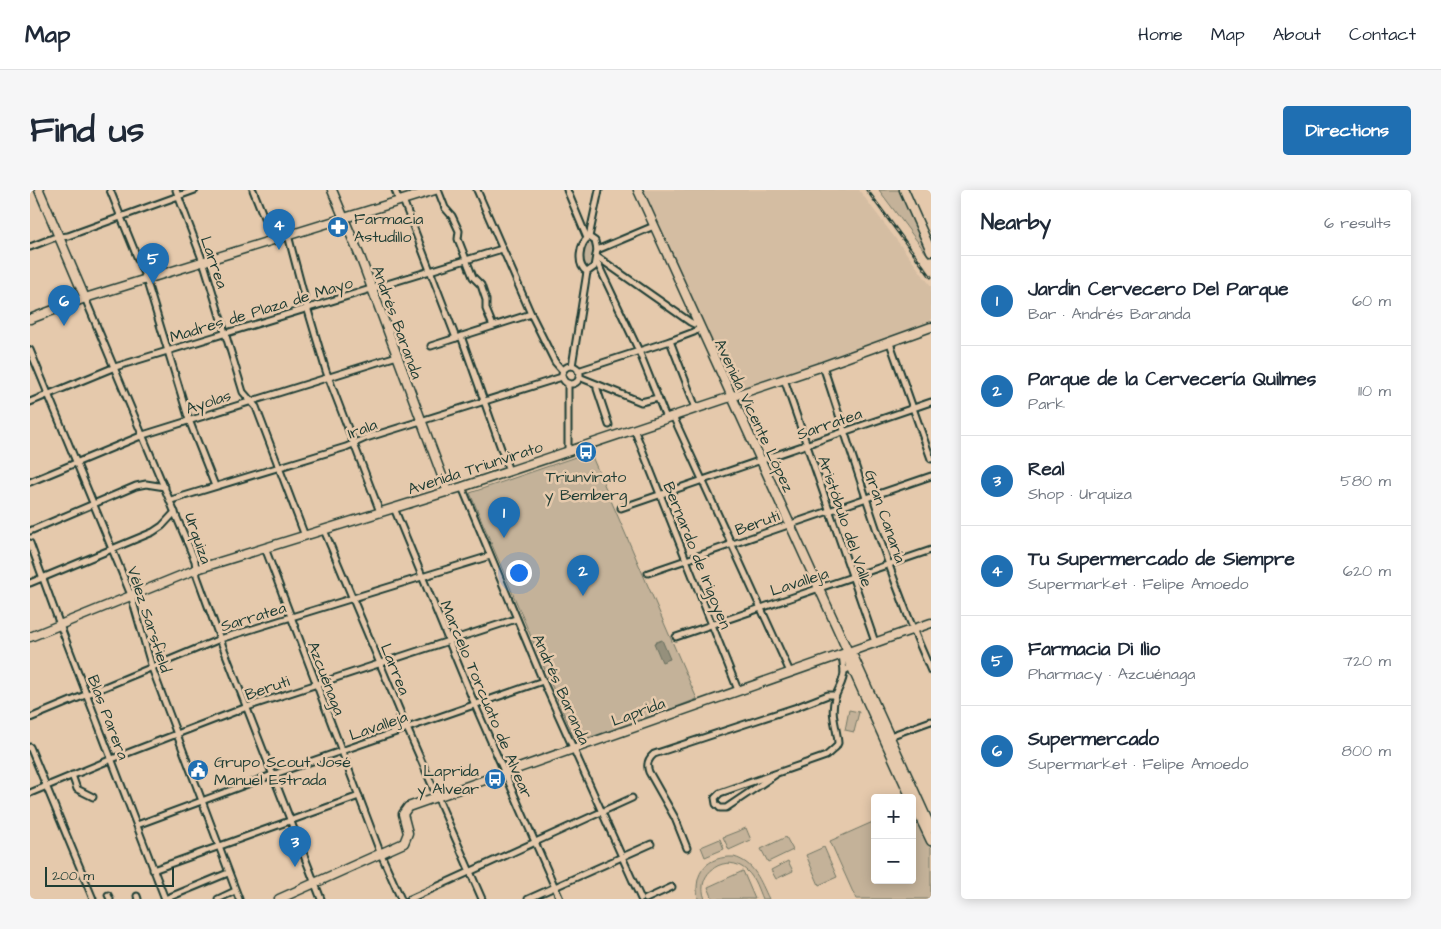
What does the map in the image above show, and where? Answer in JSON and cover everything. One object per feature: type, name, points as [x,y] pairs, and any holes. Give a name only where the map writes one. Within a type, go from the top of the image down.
[{"type":"street","name":"Urquiza","points":[[40,190],[195,561],[197,576],[220,639],[321,899]]},
{"type":"street","points":[[110,190],[146,279],[188,420],[215,486]]},
{"type":"street","points":[[30,247],[121,217],[177,193],[195,190]]},
{"type":"street","points":[[253,190],[273,240]]},
{"type":"street","name":"Andrés Baranda","points":[[332,190],[372,288],[448,492]]},
{"type":"street","points":[[395,190],[401,200],[458,337],[509,471]]},
{"type":"street","points":[[30,319],[86,298],[437,190],[459,231],[458,239],[473,277],[481,285],[486,300],[486,309],[493,326]]},
{"type":"street","points":[[477,190],[531,314],[555,362],[568,383],[568,452]]},
{"type":"street","points":[[567,190],[588,238],[596,241],[594,267],[587,272],[572,366]]},
{"type":"street","points":[[587,272],[581,266],[580,260],[582,247],[588,238],[598,190]]},
{"type":"street","name":"Avenida Vicente López","points":[[638,190],[819,588],[845,653]]},
{"type":"street","points":[[904,190],[927,232],[931,251]]},
{"type":"street","name":"Larrea","points":[[177,193],[203,261],[243,392],[256,409],[305,536]]},
{"type":"street","points":[[596,255],[654,226]]},
{"type":"street","points":[[288,235],[307,307],[329,377],[380,512]]},
{"type":"street","name":"Madres de Plaza de Mayo","points":[[30,402],[115,367],[502,249]]},
{"type":"street","points":[[568,383],[574,383],[579,374],[694,332],[699,325],[690,322],[596,255]]},
{"type":"street","points":[[596,255],[658,398],[703,480],[790,672]]},
{"type":"street","points":[[431,346],[531,314]]},
{"type":"street","name":"Avenida Triunvirato","points":[[30,637],[197,569],[448,492],[823,366],[931,327]]},
{"type":"street","points":[[670,341],[696,408]]},
{"type":"street","points":[[890,342],[931,459]]},
{"type":"street","name":"Vélez Sarsfield","points":[[30,350],[131,595],[152,668],[239,899]]},
{"type":"street","name":"Ayolas","points":[[30,482],[143,435],[397,356]]},
{"type":"street","points":[[572,366],[579,374],[597,385],[641,402],[658,398]]},
{"type":"street","points":[[562,374],[566,367],[572,366]]},
{"type":"street","name":"Gran Canaria","points":[[823,366],[912,630],[931,671]]},
{"type":"street","name":"Irala","points":[[170,500],[346,447],[353,443],[484,402],[562,374]]},
{"type":"street","name":"Aristóbulo del Valle","points":[[784,379],[875,642]]},
{"type":"street","points":[[597,385],[608,424]]},
{"type":"street","name":"Sarratea","points":[[621,508],[931,402]]},
{"type":"street","name":"Bernardo de Irigoyen","points":[[634,429],[738,690]]},
{"type":"street","name":"Beruti","points":[[648,573],[931,476]]},
{"type":"street","points":[[30,531],[141,484],[165,487]]},
{"type":"street","name":"Andrés Baranda","points":[[462,487],[516,619],[641,899]]},
{"type":"street","name":"Marcelo Torcuato de Alvear","points":[[394,508],[475,705],[560,899]]},
{"type":"street","points":[[30,583],[158,530],[175,512]]},
{"type":"street","name":"Larrea","points":[[324,530],[407,728],[482,899]]},
{"type":"street","name":"Blas Parera","points":[[30,543],[165,899]]},
{"type":"street","name":"Azcuénaga","points":[[265,548],[380,852],[401,899]]},
{"type":"street","name":"Lavalleja","points":[[676,637],[931,550]]},
{"type":"street","name":"Sarratea","points":[[30,718],[220,639],[490,556]]},
{"type":"street","name":"Beruti","points":[[30,793],[177,733],[247,707],[516,619]]},
{"type":"street","name":"Laprida","points":[[279,899],[380,852],[404,843],[408,834],[403,818],[405,809],[931,623]]},
{"type":"street","points":[[776,774],[726,808],[720,808],[716,804],[715,798],[720,793],[826,756],[836,748],[838,739],[833,714],[835,697],[848,669],[848,659],[845,653]]},
{"type":"street","points":[[845,653],[854,658],[910,794]]},
{"type":"street","points":[[848,669],[887,737],[928,823],[931,841]]},
{"type":"street","name":"Lavalleja","points":[[137,825],[272,775],[543,681]]},
{"type":"street","points":[[687,848],[675,818],[648,772],[654,754],[828,695],[835,697]]},
{"type":"street","points":[[887,737],[931,721]]},
{"type":"street","points":[[30,747],[93,899]]},
{"type":"street","points":[[72,775],[77,789],[93,797]]},
{"type":"street","points":[[153,870],[359,796]]},
{"type":"street","points":[[410,899],[632,798]]},
{"type":"street","points":[[916,805],[928,823]]},
{"type":"street","points":[[528,899],[651,844]]},
{"type":"street","points":[[165,899],[228,873]]},
{"type":"street","points":[[646,899],[672,887]]},
{"type":"street","points":[[218,899],[236,891]]},
{"type":"shaded area","points":[[641,190],[859,190],[931,286],[931,323],[731,392]]},
{"type":"shaded area","points":[[879,190],[900,190],[929,257]]},
{"type":"shaded area","points":[[589,239],[593,242],[596,249],[592,266],[587,271],[584,269],[582,257]]},
{"type":"shaded area","points":[[590,452],[697,699],[577,745],[470,493]]},
{"type":"shaded area","points":[[662,640],[670,659],[662,662],[654,643]]},
{"type":"shaded area","points":[[849,710],[859,712],[854,732],[845,730]]},
{"type":"shaded area","points":[[916,816],[931,848],[931,899],[856,899],[830,841],[871,823],[871,884],[916,884]]},
{"type":"shaded area","points":[[746,828],[751,840],[729,850],[723,837]]},
{"type":"shaded area","points":[[786,837],[793,850],[768,862],[761,849]]},
{"type":"shaded area","points":[[720,839],[724,849],[705,857],[701,847]]},
{"type":"shaded area","points":[[824,847],[837,877],[819,885],[806,855]]},
{"type":"shaded area","points":[[734,857],[752,868],[760,879],[769,899],[762,899],[747,871],[739,865],[730,863],[722,864],[708,873],[704,881],[705,899],[698,899],[698,881],[704,868],[716,859]]},
{"type":"shaded area","points":[[788,861],[793,871],[776,879],[771,870]]},
{"type":"shaded area","points":[[743,871],[755,899],[713,899],[708,887]]},
{"type":"railway","points":[[867,190],[931,277]]},
{"type":"place","name":"Farmacia Astudillo","points":[[338,227]]},
{"type":"place","name":"Tu Supermercado de Siempre","points":[[279,250]]},
{"type":"place","name":"Farmacia Di Ilio","points":[[153,284]]},
{"type":"place","name":"Supermercado","points":[[64,326]]},
{"type":"place","name":"Triunvirato y Bemberg","points":[[586,452]]},
{"type":"place","name":"Jardin Cervecero Del Parque","points":[[504,538]]},
{"type":"place","name":"Parque de la Cervecería Quilmes","points":[[583,596]]},
{"type":"place","name":"Grupo Scout José Manuel Estrada","points":[[198,770]]},
{"type":"place","name":"Laprida y Alvear","points":[[495,779]]},
{"type":"place","name":"Real","points":[[295,867]]}]
